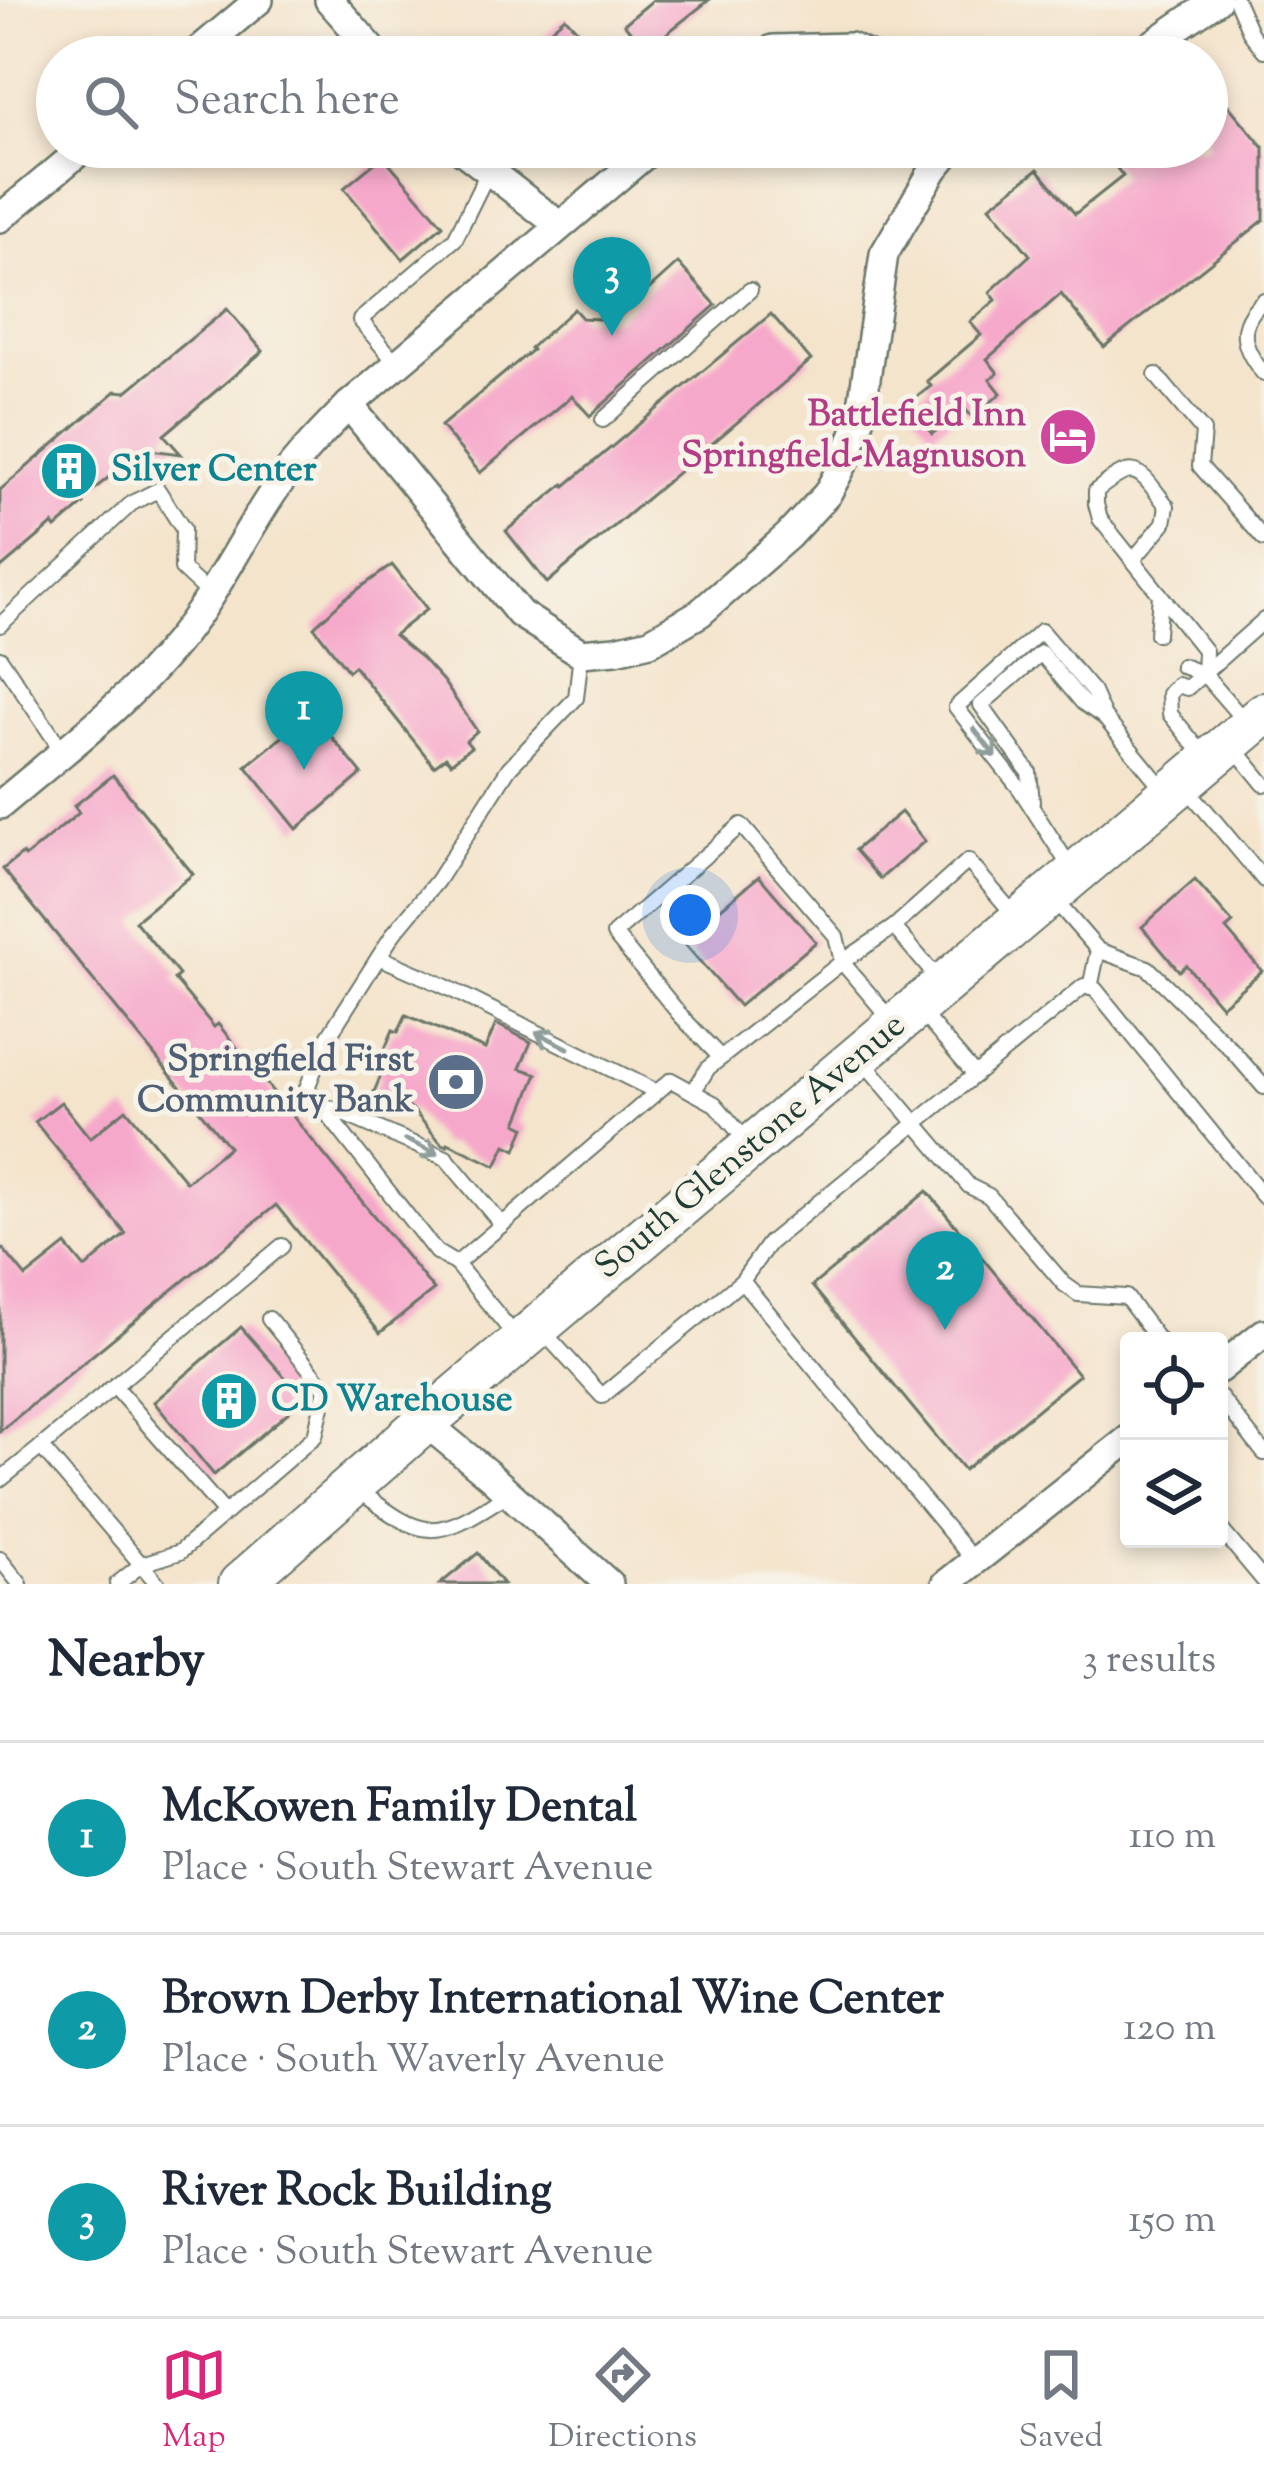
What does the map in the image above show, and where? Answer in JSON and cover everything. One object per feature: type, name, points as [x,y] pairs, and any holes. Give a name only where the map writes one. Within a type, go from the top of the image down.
[{"type":"main road","name":"South Glenstone Avenue","points":[[240,1584],[425,1422],[1217,754]]},
{"type":"street","points":[[216,36],[259,0]]},
{"type":"street","points":[[329,0],[361,36]]},
{"type":"street","points":[[1164,36],[1216,0]]},
{"type":"street","points":[[0,218],[60,168]]},
{"type":"street","points":[[486,168],[559,225]]},
{"type":"street","points":[[0,805],[142,681],[176,643],[291,467],[350,405],[628,168]]},
{"type":"street","points":[[350,405],[520,614],[581,653],[650,642],[700,613],[788,536],[827,494],[860,420],[884,254],[935,168]]},
{"type":"street","points":[[1228,1362],[1264,1333]]},
{"type":"street","points":[[425,1422],[609,1584]]},
{"type":"street","points":[[946,1584],[1128,1440]]},
{"type":"lane","points":[[1236,0],[1257,29],[1264,50]]},
{"type":"lane","points":[[397,364],[360,320],[455,239],[489,170]]},
{"type":"lane","points":[[603,420],[751,290]]},
{"type":"lane","points":[[1264,300],[1253,309],[1244,331],[1248,356],[1264,374]]},
{"type":"lane","points":[[1156,375],[1203,431],[1200,466],[1264,539]]},
{"type":"lane","points":[[1133,560],[1164,523],[1167,506],[1142,474],[1130,471],[1119,473],[1096,491],[1100,519],[1205,651],[1204,674],[1217,754],[1264,880]]},
{"type":"lane","points":[[0,625],[132,503],[158,490],[183,529],[182,569],[210,595]]},
{"type":"lane","points":[[1157,634],[1160,594]]},
{"type":"lane","points":[[1264,620],[1187,688],[1178,686],[1168,694],[1170,713],[1217,754],[1264,784]]},
{"type":"lane","points":[[1032,808],[956,707],[1041,631],[1093,692],[1104,717]]},
{"type":"lane","points":[[581,653],[576,698],[509,768],[437,881],[394,933],[326,1040],[307,1088],[436,1252],[456,1264],[602,1396],[742,1281],[770,1243],[1084,986],[1095,989],[1264,1197]]},
{"type":"lane","points":[[1048,896],[1029,772],[981,705],[1041,653],[1083,703],[1104,717],[1217,754]]},
{"type":"lane","points":[[0,658],[63,752]]},
{"type":"lane","points":[[1182,666],[1204,674]]},
{"type":"lane","points":[[721,1058],[614,934],[741,825],[836,936],[842,962],[918,1006],[975,1076]]},
{"type":"lane","points":[[693,1092],[708,1068],[894,927],[968,861],[1048,896],[1098,950],[1148,968],[1264,1087]]},
{"type":"lane","points":[[894,927],[918,1006]]},
{"type":"lane","points":[[1090,988],[1098,950]]},
{"type":"lane","points":[[379,957],[657,1092]]},
{"type":"lane","points":[[859,1056],[969,1186],[989,1196],[1064,1284],[1078,1294],[1126,1298],[1152,1332]]},
{"type":"lane","points":[[456,1264],[670,1080],[715,1104],[751,1147]]},
{"type":"lane","points":[[318,1103],[446,1158],[502,1225]]},
{"type":"lane","points":[[0,1480],[282,1246]]},
{"type":"lane","points":[[742,1281],[974,1561]]},
{"type":"lane","points":[[118,1584],[142,1564],[180,1552],[315,1436],[326,1389],[269,1319]]},
{"type":"lane","points":[[114,1386],[225,1513]]},
{"type":"lane","points":[[1228,1407],[1264,1453]]},
{"type":"lane","points":[[41,1447],[158,1584]]},
{"type":"lane","points":[[353,1485],[400,1522],[421,1530],[468,1520],[508,1493]]},
{"type":"lane","points":[[1228,1538],[1264,1581]]},
{"type":"lane","points":[[0,1559],[20,1584]]},
{"type":"building","points":[[653,0],[709,0],[664,36],[634,36],[624,24]]},
{"type":"building","points":[[565,17],[583,36],[543,36]]},
{"type":"building","points":[[1228,105],[1264,148],[1264,220],[1104,347],[1061,294],[987,359],[998,373],[990,379],[1001,393],[973,418],[965,409],[932,434],[908,404],[931,386],[927,381],[981,335],[970,322],[996,300],[990,292],[1030,255],[990,206],[1038,169],[1075,214],[1123,176],[1117,168],[1228,168]]},
{"type":"building","points":[[368,168],[393,168],[443,225],[403,259],[344,188]]},
{"type":"building","points":[[678,263],[716,305],[590,416],[572,396],[480,473],[441,426],[574,309],[582,318],[615,320]]},
{"type":"building","name":"Silver Center","points":[[227,309],[263,351],[164,435],[181,454],[143,449],[81,500],[84,504],[56,528],[53,524],[0,569],[0,490],[116,391],[126,392]]},
{"type":"building","points":[[771,314],[811,360],[547,583],[506,531]]},
{"type":"building","points":[[392,565],[427,609],[394,635],[443,681],[477,731],[466,741],[471,747],[451,763],[446,757],[434,766],[354,666],[348,671],[314,627]]},
{"type":"building","points":[[312,713],[362,774],[297,829],[246,766]]},
{"type":"building","points":[[113,775],[193,874],[135,921],[179,975],[174,979],[214,1027],[218,1024],[434,1290],[380,1333],[276,1205],[0,1431],[0,1245],[26,1277],[66,1245],[85,1268],[126,1234],[35,1122],[61,1102],[90,1138],[126,1109],[186,1182],[229,1147],[3,869],[79,813],[74,806]]},
{"type":"building","points":[[901,812],[925,841],[880,879],[855,850]]},
{"type":"building","points":[[759,876],[816,942],[739,1006],[682,941]]},
{"type":"building","points":[[1195,880],[1233,923],[1226,929],[1262,971],[1221,1006],[1186,965],[1179,971],[1142,927]]},
{"type":"building","name":"Springfield First Community Bank","points":[[406,1015],[485,1049],[496,1024],[531,1042],[520,1068],[537,1074],[517,1123],[525,1127],[516,1150],[506,1145],[496,1166],[441,1143],[413,1110],[374,1092],[381,1075],[375,1072],[393,1030],[398,1032]]},
{"type":"building","points":[[927,1191],[1079,1375],[964,1470],[812,1286]]},
{"type":"building","name":"CD Warehouse","points":[[241,1327],[304,1399],[214,1475],[154,1402]]},
{"type":"building","points":[[478,1553],[503,1584],[440,1584]]},
{"type":"place","name":"River Rock Building","points":[[612,336]]},
{"type":"place","name":"Battlefield Inn Springfield-Magnuson","points":[[1068,437]]},
{"type":"place","name":"Silver Center","points":[[69,471]]},
{"type":"place","name":"McKowen Family Dental","points":[[304,770]]},
{"type":"place","name":"Springfield First Community Bank","points":[[456,1082]]},
{"type":"place","name":"Brown Derby International Wine Center","points":[[945,1330]]},
{"type":"place","name":"CD Warehouse","points":[[229,1401]]}]
